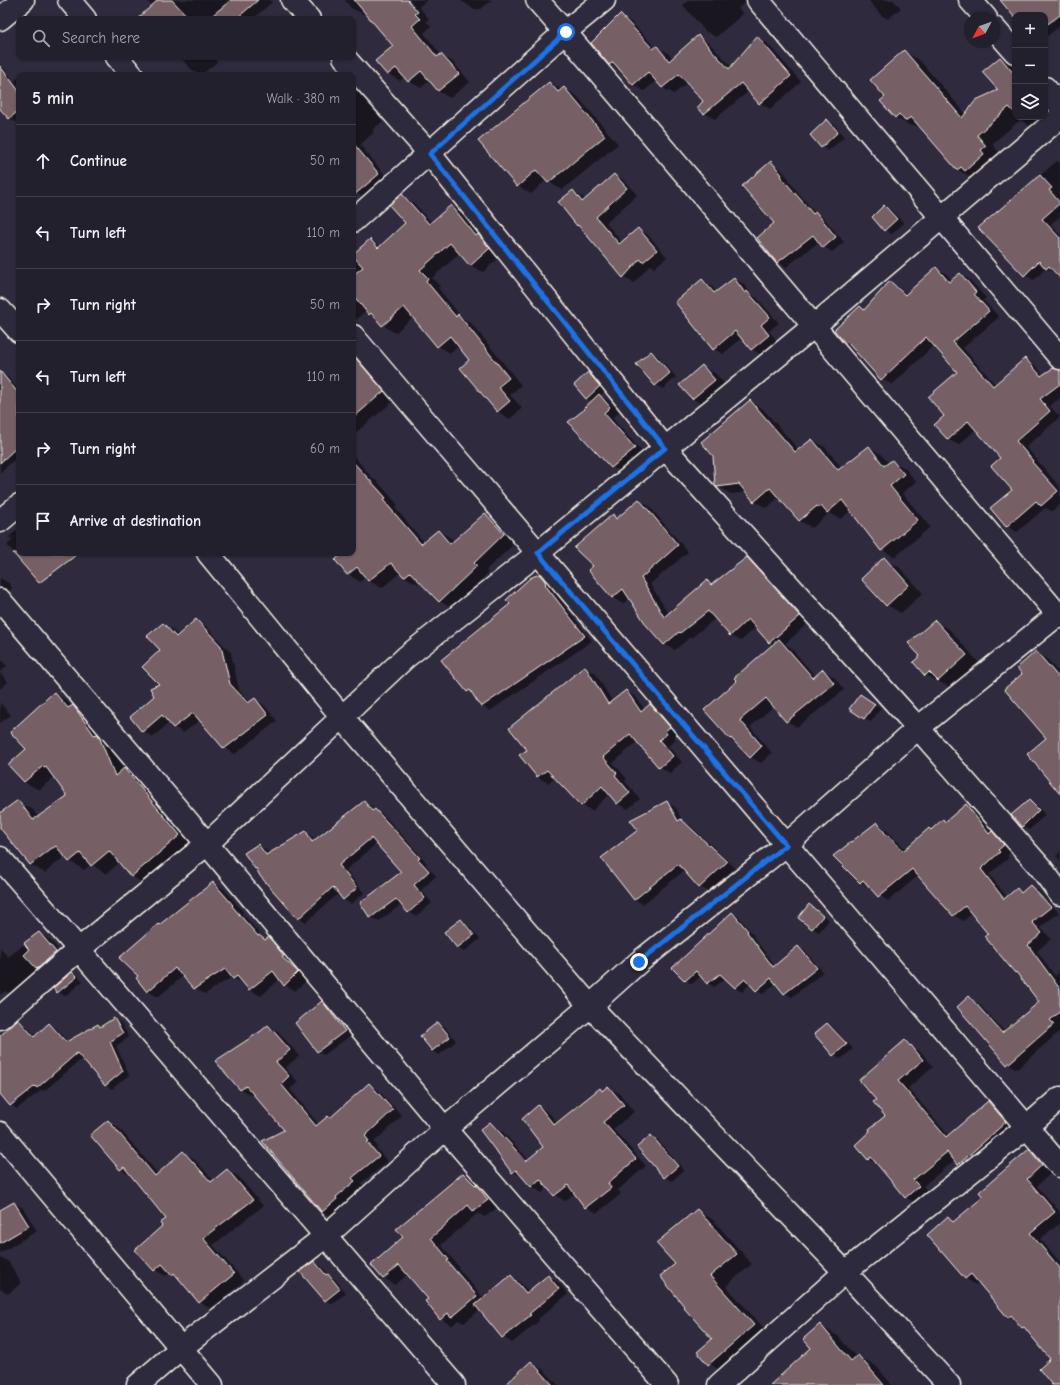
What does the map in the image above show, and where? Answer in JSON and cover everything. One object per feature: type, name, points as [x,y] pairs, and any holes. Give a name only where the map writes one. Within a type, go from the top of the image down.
[{"type":"street","points":[[0,19],[23,0]]},
{"type":"street","points":[[69,0],[82,16]]},
{"type":"street","points":[[292,0],[306,16]]},
{"type":"street","points":[[138,1385],[181,1348],[326,1236],[445,1129],[590,1006],[639,962],[786,845],[918,728],[1059,615],[566,32],[536,0]]},
{"type":"street","points":[[356,218],[604,0]]},
{"type":"street","points":[[758,0],[1060,358]]},
{"type":"street","points":[[970,0],[981,12]]},
{"type":"street","points":[[1000,35],[1012,49]]},
{"type":"street","points":[[120,60],[130,72]]},
{"type":"street","points":[[347,60],[430,154],[665,448],[918,728],[1041,868],[1060,894]]},
{"type":"street","points":[[1048,92],[1060,106]]},
{"type":"street","points":[[0,1018],[78,950],[207,844],[406,657],[538,553],[814,326],[1060,117]]},
{"type":"street","points":[[0,310],[16,329]]},
{"type":"street","points":[[356,340],[1060,1166]]},
{"type":"street","points":[[0,521],[16,508]]},
{"type":"street","points":[[210,556],[342,717],[590,1006],[844,1272],[949,1385]]},
{"type":"street","points":[[0,600],[207,844],[445,1129],[667,1385]]},
{"type":"street","points":[[0,858],[454,1385]]},
{"type":"street","points":[[719,1385],[844,1272],[1027,1127],[1060,1098]]},
{"type":"street","points":[[0,1133],[212,1385]]},
{"type":"building","points":[[158,0],[172,0],[187,16],[140,16]]},
{"type":"building","points":[[231,0],[258,0],[239,16],[212,16]]},
{"type":"building","points":[[354,0],[408,0],[418,12],[415,14],[420,19],[412,26],[437,57],[441,54],[459,74],[438,91],[421,71],[408,82],[396,68],[387,75],[375,61],[393,46]]},
{"type":"building","points":[[1000,0],[1060,0],[1060,15],[1048,24],[1048,12],[1012,12],[1012,14]]},
{"type":"building","points":[[620,14],[653,49],[657,46],[669,61],[698,35],[729,69],[757,36],[791,76],[759,104],[741,83],[704,114],[697,108],[703,101],[679,74],[662,88],[648,72],[633,85],[613,62],[609,65],[591,43]]},
{"type":"building","points":[[904,50],[962,118],[976,100],[998,90],[982,72],[1000,57],[1012,71],[1012,110],[1009,107],[977,135],[986,146],[981,150],[984,154],[965,171],[961,167],[957,170],[911,117],[905,121],[899,114],[895,118],[880,101],[885,97],[870,80]]},
{"type":"building","points":[[0,66],[16,87],[16,113],[9,119],[0,109]]},
{"type":"building","points":[[549,82],[558,92],[564,87],[605,136],[548,183],[536,170],[517,187],[478,141]]},
{"type":"building","points":[[827,119],[838,132],[821,148],[810,135]]},
{"type":"building","points":[[356,147],[379,174],[356,193]]},
{"type":"building","points":[[771,161],[782,175],[780,176],[813,214],[816,212],[836,237],[823,248],[813,235],[777,263],[757,238],[774,223],[742,186]]},
{"type":"building","points":[[614,174],[627,188],[596,217],[619,244],[638,228],[657,250],[643,262],[640,259],[623,278],[558,202],[573,190],[582,202]]},
{"type":"building","points":[[1040,175],[1052,188],[1049,190],[1060,203],[1042,219],[1060,238],[1060,278],[1049,266],[1046,269],[1039,261],[1024,276],[978,228]]},
{"type":"building","points":[[402,194],[429,224],[451,205],[476,236],[478,234],[490,248],[470,266],[450,243],[420,270],[428,278],[426,281],[456,317],[458,314],[509,378],[498,387],[510,401],[497,412],[460,368],[469,360],[450,336],[437,347],[404,307],[382,326],[371,313],[369,315],[356,299],[356,273],[363,267],[356,259],[356,251],[370,239],[378,248],[405,223],[389,205]]},
{"type":"building","points":[[884,205],[897,219],[884,231],[872,217]]},
{"type":"building","points":[[936,267],[949,282],[960,273],[976,292],[974,294],[989,311],[953,342],[993,386],[1025,358],[1041,376],[1053,368],[1060,370],[1060,384],[1040,399],[1050,411],[1016,441],[1033,461],[1032,462],[1058,491],[1041,506],[1036,501],[1006,527],[990,508],[1012,490],[991,466],[1000,458],[968,421],[948,440],[934,425],[944,416],[928,397],[957,372],[926,337],[881,380],[847,342],[845,343],[834,330],[860,306],[864,310],[890,281],[905,295]]},
{"type":"building","points":[[734,278],[745,293],[747,291],[770,317],[761,325],[769,335],[751,350],[735,331],[713,350],[675,302],[702,279],[714,293]]},
{"type":"building","points":[[651,351],[670,373],[655,386],[636,364]]},
{"type":"building","points":[[356,358],[384,391],[356,415]]},
{"type":"building","points":[[702,365],[715,380],[692,399],[679,385]]},
{"type":"building","points":[[0,371],[16,390],[16,448],[0,463]]},
{"type":"building","points":[[588,372],[600,386],[586,399],[574,385]]},
{"type":"building","points":[[599,394],[610,407],[604,413],[635,448],[611,468],[568,422],[585,409],[584,408]]},
{"type":"building","points":[[750,400],[795,452],[812,439],[838,470],[869,446],[884,466],[892,460],[904,474],[890,486],[918,520],[881,551],[842,500],[827,513],[821,506],[819,508],[817,506],[799,521],[770,488],[754,502],[739,484],[717,487],[715,485],[713,456],[701,442]]},
{"type":"building","points":[[356,465],[386,498],[383,500],[421,544],[438,530],[450,544],[485,513],[504,534],[474,563],[477,566],[439,602],[410,572],[404,577],[391,563],[368,581],[357,567],[347,575],[335,560],[340,556],[356,556]]},
{"type":"building","points":[[639,499],[678,545],[641,578],[664,617],[707,580],[711,585],[747,557],[800,616],[769,643],[748,619],[730,636],[708,611],[664,645],[647,626],[623,589],[612,598],[588,570],[593,566],[574,548],[613,514],[616,519]]},
{"type":"building","points":[[13,553],[16,553],[16,556],[75,556],[39,583]]},
{"type":"building","points":[[884,557],[909,585],[886,606],[861,579]]},
{"type":"building","points":[[539,574],[545,581],[546,586],[585,636],[481,707],[470,690],[467,692],[441,660],[510,604],[506,600],[530,578]]},
{"type":"building","points":[[196,619],[221,646],[230,684],[248,703],[255,698],[268,715],[224,749],[193,713],[173,728],[162,715],[142,732],[130,717],[154,696],[150,688],[159,684],[142,667],[160,650],[147,636],[163,623],[176,637]]},
{"type":"building","points":[[935,620],[967,655],[938,681],[929,672],[925,676],[913,662],[920,656],[908,643]]},
{"type":"building","points":[[779,639],[813,678],[823,669],[834,683],[786,722],[766,698],[740,720],[762,746],[750,758],[731,738],[730,739],[704,710],[737,681],[734,678]]},
{"type":"building","points":[[1036,651],[1060,679],[1060,794],[1027,754],[1046,738],[1004,689],[1022,674],[1017,668]]},
{"type":"building","points":[[585,666],[608,704],[626,690],[641,712],[650,704],[670,727],[665,731],[667,734],[659,740],[673,756],[659,768],[630,734],[603,757],[617,773],[615,775],[630,793],[617,804],[602,786],[581,806],[547,770],[537,777],[519,755],[527,750],[509,728]]},
{"type":"building","points":[[54,692],[68,708],[73,705],[94,735],[98,734],[115,776],[124,768],[180,835],[131,877],[109,851],[91,866],[80,853],[69,862],[56,846],[30,865],[0,828],[0,813],[18,800],[33,820],[67,796],[46,767],[44,768],[43,766],[24,782],[8,765],[26,749],[10,732]]},
{"type":"building","points":[[860,694],[875,704],[864,719],[849,709]]},
{"type":"building","points":[[1029,800],[1039,810],[1022,827],[1011,815]]},
{"type":"building","points":[[364,801],[372,811],[375,809],[420,858],[418,859],[429,871],[414,885],[425,898],[408,913],[396,899],[370,918],[360,903],[401,872],[371,838],[339,865],[357,888],[343,900],[333,887],[298,919],[260,876],[256,868],[255,869],[244,853],[258,844],[266,855],[306,831],[312,842]]},
{"type":"building","points":[[667,801],[678,821],[681,819],[727,862],[699,888],[678,864],[634,900],[601,858],[638,830],[630,820]]},
{"type":"building","points":[[966,804],[989,834],[992,831],[1004,845],[998,850],[1000,852],[981,869],[1004,899],[1017,888],[1021,893],[1030,885],[1051,907],[1032,922],[1042,933],[1028,945],[1060,989],[1060,1012],[1050,1020],[1054,1024],[1007,1065],[957,1007],[969,996],[1002,1033],[1039,1002],[1016,972],[1015,973],[984,936],[988,934],[965,906],[953,916],[912,869],[878,897],[863,880],[860,883],[833,856],[877,822],[887,836],[888,835],[903,851],[929,828],[931,830],[943,819],[945,822]]},
{"type":"building","points":[[213,882],[258,936],[259,935],[265,940],[269,937],[284,956],[282,957],[298,972],[284,986],[273,971],[249,990],[237,976],[233,979],[225,969],[194,989],[175,968],[147,992],[136,978],[138,976],[119,958],[158,924],[159,925]]},
{"type":"building","points":[[809,904],[823,916],[812,929],[798,918]]},
{"type":"building","points":[[732,912],[748,931],[747,932],[773,967],[798,946],[817,968],[784,994],[771,978],[756,991],[745,979],[735,988],[720,974],[707,984],[696,971],[685,981],[672,968]]},
{"type":"building","points":[[461,919],[474,935],[457,948],[444,932]]},
{"type":"building","points":[[39,932],[56,952],[37,969],[24,955],[29,950],[24,943]]},
{"type":"building","points":[[72,972],[77,977],[57,993],[53,988]]},
{"type":"building","points":[[322,1001],[345,1031],[317,1052],[295,1023]]},
{"type":"building","points":[[114,1018],[123,1033],[110,1042],[123,1071],[105,1086],[77,1053],[37,1088],[35,1086],[10,1106],[0,1094],[0,1036],[18,1019],[34,1037],[49,1023],[66,1042],[98,1024],[100,1027]]},
{"type":"building","points":[[438,1022],[450,1037],[432,1051],[420,1036]]},
{"type":"building","points":[[827,1023],[847,1044],[833,1056],[814,1034]]},
{"type":"building","points":[[268,1025],[290,1050],[276,1062],[289,1076],[281,1084],[316,1126],[328,1116],[330,1118],[369,1083],[393,1110],[365,1136],[369,1141],[367,1142],[379,1156],[352,1178],[355,1181],[336,1197],[337,1199],[322,1212],[262,1141],[284,1130],[246,1086],[240,1090],[215,1061]]},
{"type":"building","points":[[905,1040],[923,1060],[898,1081],[946,1137],[988,1101],[1006,1122],[958,1165],[947,1152],[913,1180],[919,1186],[905,1198],[871,1157],[868,1160],[855,1145],[870,1131],[869,1129],[885,1116],[873,1102],[876,1100],[859,1080]]},
{"type":"building","points":[[608,1086],[624,1105],[603,1122],[636,1159],[608,1183],[611,1188],[585,1208],[568,1185],[554,1196],[540,1179],[531,1187],[516,1170],[512,1173],[480,1130],[490,1122],[526,1161],[543,1147],[522,1119],[538,1105],[554,1125],[600,1088],[602,1091]]},
{"type":"building","points":[[108,1120],[155,1176],[183,1151],[211,1182],[227,1169],[253,1200],[203,1238],[234,1274],[199,1303],[174,1273],[172,1275],[162,1264],[154,1271],[135,1250],[162,1226],[160,1223],[166,1219],[124,1167],[120,1170],[90,1135]]},
{"type":"building","points":[[651,1135],[678,1166],[664,1178],[637,1147]]},
{"type":"building","points":[[1029,1149],[1042,1165],[1027,1179],[1055,1212],[1030,1233],[1060,1268],[1060,1385],[1052,1385],[1039,1369],[1050,1359],[1024,1327],[1022,1328],[1011,1315],[1008,1318],[971,1274],[965,1279],[927,1235],[948,1216],[953,1222],[983,1197],[979,1192]]},
{"type":"building","points":[[463,1173],[475,1185],[476,1184],[488,1200],[473,1211],[468,1205],[431,1238],[449,1260],[447,1261],[477,1296],[451,1318],[448,1313],[440,1320],[425,1301],[428,1299],[399,1265],[383,1279],[371,1265],[403,1237],[396,1229]]},
{"type":"building","points":[[14,1202],[29,1226],[0,1243],[0,1210]]},
{"type":"building","points":[[697,1209],[737,1254],[710,1276],[754,1325],[708,1365],[697,1352],[712,1339],[683,1307],[684,1306],[660,1276],[675,1264],[656,1243]]},
{"type":"building","points":[[314,1261],[326,1275],[328,1274],[340,1289],[325,1301],[300,1272]]},
{"type":"building","points":[[511,1275],[526,1293],[548,1275],[559,1289],[529,1314],[531,1315],[502,1338],[475,1305]]},
{"type":"building","points":[[820,1324],[851,1361],[858,1355],[884,1385],[770,1385],[811,1348],[803,1339]]},
{"type":"building","points":[[531,1361],[553,1385],[505,1385]]},
{"type":"route","points":[[566,32],[430,154],[665,448],[538,553],[786,845],[639,962]]}]
